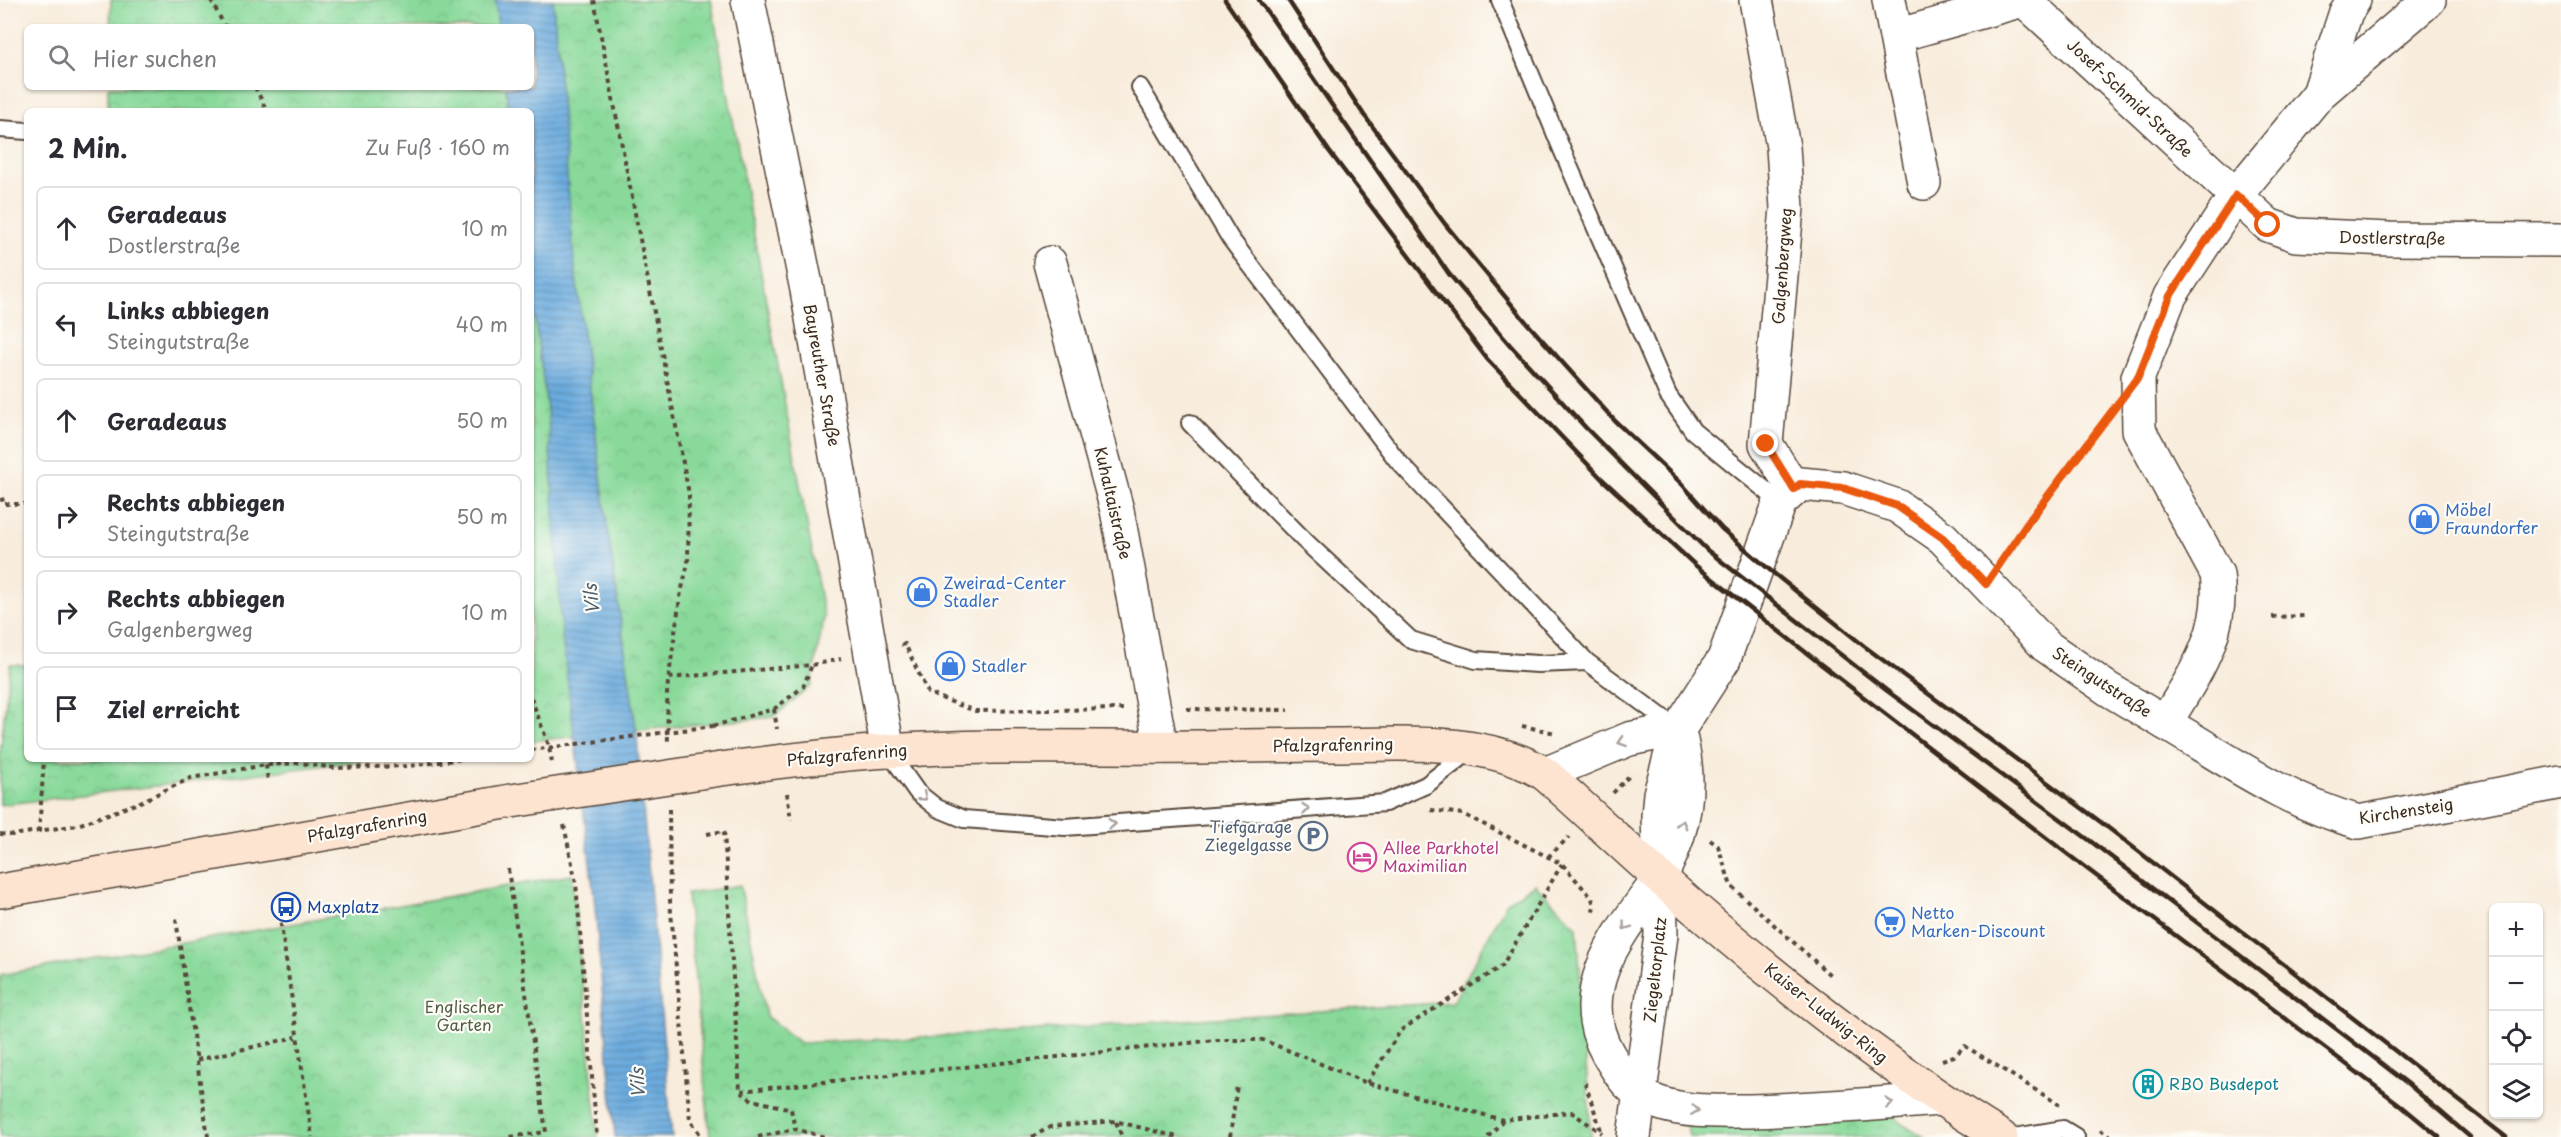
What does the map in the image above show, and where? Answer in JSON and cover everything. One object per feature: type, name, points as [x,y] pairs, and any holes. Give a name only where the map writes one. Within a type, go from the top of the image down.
[{"type":"main road","name":"Pfalzgrafenring","points":[[0,891],[511,801],[721,769],[888,751],[1004,747],[1405,744],[1473,749],[1508,757],[1545,774],[1660,878]]},
{"type":"main road","name":"Kaiser-Ludwig-Ring","points":[[1660,878],[1850,1034],[1941,1099],[2001,1137]]},
{"type":"street","name":"Bayreuther Straße","points":[[748,0],[807,290],[888,751]]},
{"type":"street","name":"Galgenbergweg","points":[[1756,0],[1782,147],[1787,208],[1766,444],[1787,495]]},
{"type":"street","points":[[1889,0],[1924,183]]},
{"type":"street","name":"Josef-Schmid-Straße","points":[[1896,36],[2023,0],[2236,195]]},
{"type":"street","name":"Steingutstraße","points":[[2319,94],[2346,12],[2354,0]]},
{"type":"street","name":"Steingutstraße","points":[[1787,495],[1800,484],[1843,488],[1897,506],[1943,538],[2046,646],[2108,689],[2165,723],[2209,645],[2220,597],[2217,574],[2139,430],[2138,377],[2170,296],[2236,195],[2319,94],[2429,0]]},
{"type":"street","name":"Dostlerstraße","points":[[2236,195],[2268,225],[2296,235],[2390,239],[2561,240]]},
{"type":"street","name":"Kuhaltaistraße","points":[[1050,262],[1117,510],[1161,747]]},
{"type":"street","points":[[1660,878],[1658,830],[1660,794],[1679,729],[1724,659],[1787,495]]},
{"type":"street","name":"Kirchensteig","points":[[2165,723],[2297,801],[2330,815],[2359,822],[2561,782]]},
{"type":"street","points":[[1545,774],[1629,739],[1679,729]]},
{"type":"street","points":[[1660,878],[1675,849],[1684,817],[1684,752],[1679,729]]},
{"type":"street","name":"Ziegeltorplatz","points":[[1634,1135],[1661,936],[1660,878]]},
{"type":"street","name":"Ziegeltorplatz","points":[[1660,878],[1612,944],[1603,964],[1594,1002],[1601,1041],[1626,1084],[1659,1103],[1704,1111],[1789,1110],[1941,1099]]},
{"type":"lane","points":[[1500,0],[1668,395],[1693,431],[1787,495]]},
{"type":"lane","points":[[1140,87],[1230,238],[1397,460],[1587,662],[1679,729]]},
{"type":"lane","points":[[0,129],[24,131]]},
{"type":"lane","points":[[1190,423],[1304,540],[1411,640],[1476,660],[1538,664],[1587,662]]},
{"type":"lane","points":[[888,751],[917,792],[937,808],[964,819],[1065,827],[1385,803],[1426,785],[1473,749]]},
{"type":"lane","points":[[2015,1137],[2062,1129],[2076,1137]]},
{"type":"path","points":[[211,0],[223,24]]},
{"type":"path","points":[[594,0],[689,494],[688,563],[680,597],[669,678],[668,748]]},
{"type":"path","points":[[256,90],[266,108]]},
{"type":"path","points":[[1986,584],[2029,521],[2138,377]]},
{"type":"path","points":[[0,500],[24,504]]},
{"type":"path","points":[[2272,617],[2304,616]]},
{"type":"path","points":[[905,644],[928,693],[975,711],[1155,708],[1299,710]]},
{"type":"path","points":[[534,750],[713,726],[774,710],[803,687],[812,665],[669,678]]},
{"type":"path","points":[[534,706],[548,743],[552,766]]},
{"type":"path","points":[[1518,725],[1529,727]]},
{"type":"path","points":[[39,832],[44,762]]},
{"type":"path","points":[[409,766],[411,762]]},
{"type":"path","points":[[0,834],[39,832],[78,825],[138,803],[191,778],[266,765],[300,763],[335,768],[409,766],[440,762]]},
{"type":"path","points":[[266,765],[268,782]]},
{"type":"path","points":[[1367,1083],[1401,1030],[1502,966],[1562,864],[1463,814],[1385,803]]},
{"type":"path","points":[[669,807],[670,901],[690,1120],[702,1137]]},
{"type":"path","points":[[1684,817],[1718,846],[1731,886],[1837,981]]},
{"type":"path","points":[[564,824],[576,883],[597,1137]]},
{"type":"path","points":[[707,834],[724,831],[740,1091],[752,1100],[791,1109],[795,1129]]},
{"type":"path","points":[[508,869],[547,1135],[509,1137]]},
{"type":"path","points":[[278,905],[312,1137]]},
{"type":"path","points":[[176,919],[208,1137]]},
{"type":"path","points":[[197,1060],[296,1037]]},
{"type":"path","points":[[740,1091],[1228,1040],[1263,1040],[1367,1083],[1503,1120],[1571,1112],[1603,1133],[1634,1135]]},
{"type":"path","points":[[1936,1059],[1944,1060],[1954,1056],[1965,1046],[2063,1106]]},
{"type":"path","points":[[1230,1137],[1237,1085]]},
{"type":"path","points":[[1488,1137],[1503,1120]]},
{"type":"path","points":[[1032,1137],[1050,1127],[1115,1121],[1177,1137]]},
{"type":"path","points":[[1115,1121],[1122,1137]]},
{"type":"path","points":[[2092,1125],[2111,1137]]},
{"type":"path","points":[[758,1137],[795,1129],[825,1137]]},
{"type":"green space","points":[[111,0],[711,0],[824,617],[811,686],[773,717],[534,741],[534,108],[108,108],[108,90],[534,90],[534,24],[110,24]]},
{"type":"green space","points":[[10,665],[24,665],[24,762],[352,762],[0,805],[0,754]]},
{"type":"green space","name":"Englischer Garten","points":[[572,875],[598,1137],[0,1137],[0,975]]},
{"type":"green space","points":[[1535,884],[1577,927],[1591,1137],[710,1137],[687,894],[740,885],[766,1016],[800,1043],[949,1036],[1453,1002],[1507,902]]},
{"type":"green space","points":[[1888,1114],[1924,1137],[1689,1137],[1687,1125]]},
{"type":"water","name":"Vils","points":[[495,0],[553,0],[574,261],[608,532],[636,727],[672,1137],[615,1137],[594,896],[562,636],[548,417],[534,312],[534,108],[508,108],[506,90],[534,90],[534,24],[498,24]]},
{"type":"railway","points":[[1225,0],[1329,151],[1487,359],[1602,479],[1695,565],[1818,662],[2399,1104],[2439,1137]]},
{"type":"railway","points":[[1259,0],[1449,274],[1586,428],[1707,550],[1886,690],[2089,840],[2407,1083],[2470,1137]]},
{"type":"railway","points":[[1288,0],[1364,115],[1445,224],[1527,323],[1615,421],[1681,483],[1722,529],[1864,646],[2102,823],[2506,1137]]},
{"type":"place","name":"Möbel Fraundorfer","points":[[2424,519]]},
{"type":"place","name":"Zweirad-Center Stadler","points":[[922,592]]},
{"type":"place","name":"Stadler","points":[[950,666]]},
{"type":"place","name":"Tiefgarage Ziegelgasse","points":[[1313,836]]},
{"type":"place","name":"Allee Parkhotel Maximilian","points":[[1362,857]]},
{"type":"place","name":"Maxplatz","points":[[286,907]]},
{"type":"place","name":"Netto Marken-Discount","points":[[1890,922]]},
{"type":"place","name":"RBO Busdepot","points":[[2148,1084]]},
{"type":"route","points":[[1766,444],[1794,489],[1800,484],[1843,488],[1897,506],[1943,538],[1986,584],[2029,521],[2138,377],[2170,296],[2236,195],[2268,225]]}]
